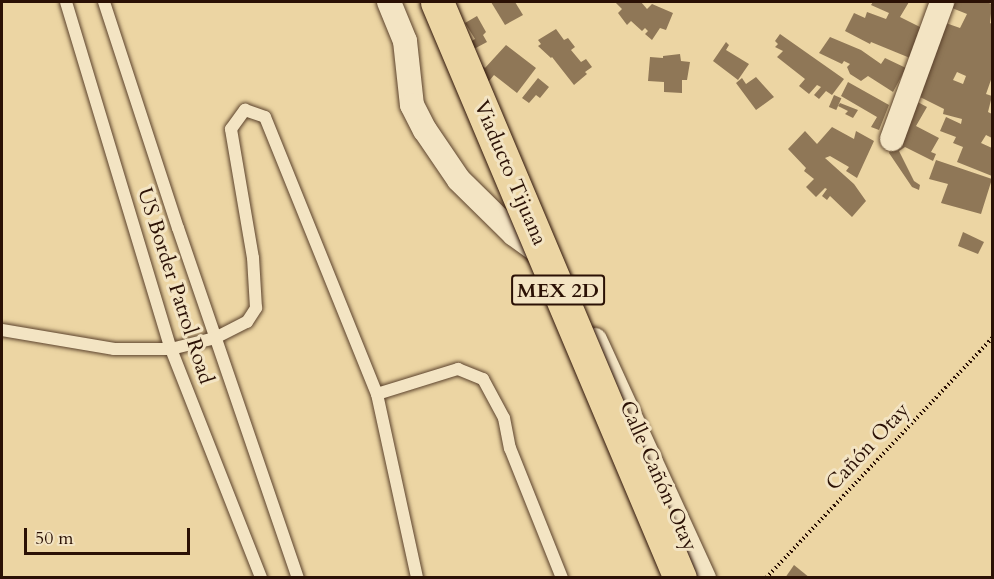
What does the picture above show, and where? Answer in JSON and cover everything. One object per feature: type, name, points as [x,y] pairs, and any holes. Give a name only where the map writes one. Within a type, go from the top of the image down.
[{"type":"highway","name":"Viaducto Tijuana","points":[[413,2],[656,578]]},
{"type":"highway","name":"Viaducto Tijuana","points":[[437,2],[680,578]]},
{"type":"street","name":"Calle Cañón Otay","points":[[389,2],[405,42],[412,105],[425,130],[459,180],[514,234],[557,266],[613,374],[704,578]]},
{"type":"street","points":[[892,139],[942,2]]},
{"type":"lane","name":"US Border Patrol Road","points":[[66,2],[171,349],[261,578]]},
{"type":"lane","points":[[104,2],[215,338],[298,578]]},
{"type":"lane","points":[[2,330],[114,349],[171,349],[215,338],[247,322],[256,308],[253,258],[231,129],[245,110],[265,117],[377,394],[417,578]]},
{"type":"lane","points":[[377,394],[458,369],[483,379],[504,418],[510,448],[562,578]]},
{"type":"path","name":"Cañón Otay","points":[[766,578],[993,338]]},
{"type":"building","points":[[491,2],[515,2],[523,15],[505,25]]},
{"type":"building","points":[[615,2],[641,2],[647,9],[652,4],[673,13],[666,30],[660,28],[652,40],[645,34],[648,31],[645,28],[642,31],[631,21],[627,25],[618,13],[622,9]]},
{"type":"building","points":[[873,2],[909,2],[900,17],[922,28],[910,58],[871,42],[870,44],[845,31],[854,13],[865,18],[867,12],[886,19],[889,13],[871,5]]},
{"type":"building","points":[[949,2],[992,4],[990,23],[992,24],[992,77],[986,94],[992,96],[988,112],[992,114],[992,138],[986,135],[981,143],[992,148],[992,176],[957,162],[963,147],[953,143],[956,137],[940,131],[946,117],[961,124],[962,119],[943,114],[944,109],[914,94],[940,21],[960,28],[967,14],[947,6]],"holes":[[[957,72],[966,76],[963,84],[953,80]]]},
{"type":"building","points":[[477,16],[486,32],[483,35],[487,42],[472,50],[468,43],[475,39],[465,23]]},
{"type":"building","points":[[556,29],[564,40],[568,38],[575,47],[571,50],[581,62],[586,59],[592,67],[574,85],[552,57],[538,46],[541,44],[538,40]]},
{"type":"building","points":[[780,34],[844,79],[832,95],[826,91],[819,99],[814,95],[821,87],[817,85],[809,94],[799,86],[805,79],[777,57],[783,51],[775,47],[778,44],[775,41]]},
{"type":"building","points":[[830,37],[861,50],[881,64],[885,58],[906,68],[893,92],[868,76],[861,81],[850,74],[847,67],[850,64],[844,61],[842,64],[819,53]]},
{"type":"building","points":[[726,42],[729,45],[726,50],[749,64],[738,80],[713,61]]},
{"type":"building","points":[[506,45],[536,68],[517,93],[494,75],[484,87],[476,60],[485,68]]},
{"type":"building","points":[[680,54],[681,61],[690,62],[687,80],[682,80],[682,93],[664,92],[664,82],[648,81],[650,57],[663,58],[663,56]]},
{"type":"building","points":[[756,77],[774,97],[756,110],[736,83],[742,78],[746,84]]},
{"type":"building","points":[[538,78],[549,87],[540,98],[536,95],[529,103],[522,98]]},
{"type":"building","points":[[848,82],[889,105],[879,130],[871,127],[877,117],[841,96]]},
{"type":"building","points":[[834,95],[841,98],[836,110],[829,107]]},
{"type":"building","points":[[912,99],[927,107],[916,126],[939,138],[931,152],[936,154],[933,161],[905,147],[899,151],[914,181],[920,185],[919,190],[912,187],[889,153]]},
{"type":"building","points":[[840,103],[858,110],[853,118],[845,114],[848,111],[838,106]]},
{"type":"building","points":[[832,127],[854,139],[856,131],[874,141],[857,178],[846,171],[849,167],[830,156],[825,158],[854,184],[866,201],[852,217],[830,196],[827,200],[822,196],[827,189],[825,188],[816,197],[806,187],[814,179],[804,171],[806,168],[788,149],[805,131],[817,144]]},
{"type":"building","points":[[936,160],[992,179],[981,214],[941,203],[948,184],[929,179]]},
{"type":"building","points":[[963,232],[984,242],[978,254],[958,246]]},
{"type":"building","points":[[794,565],[810,578],[785,578]]}]
